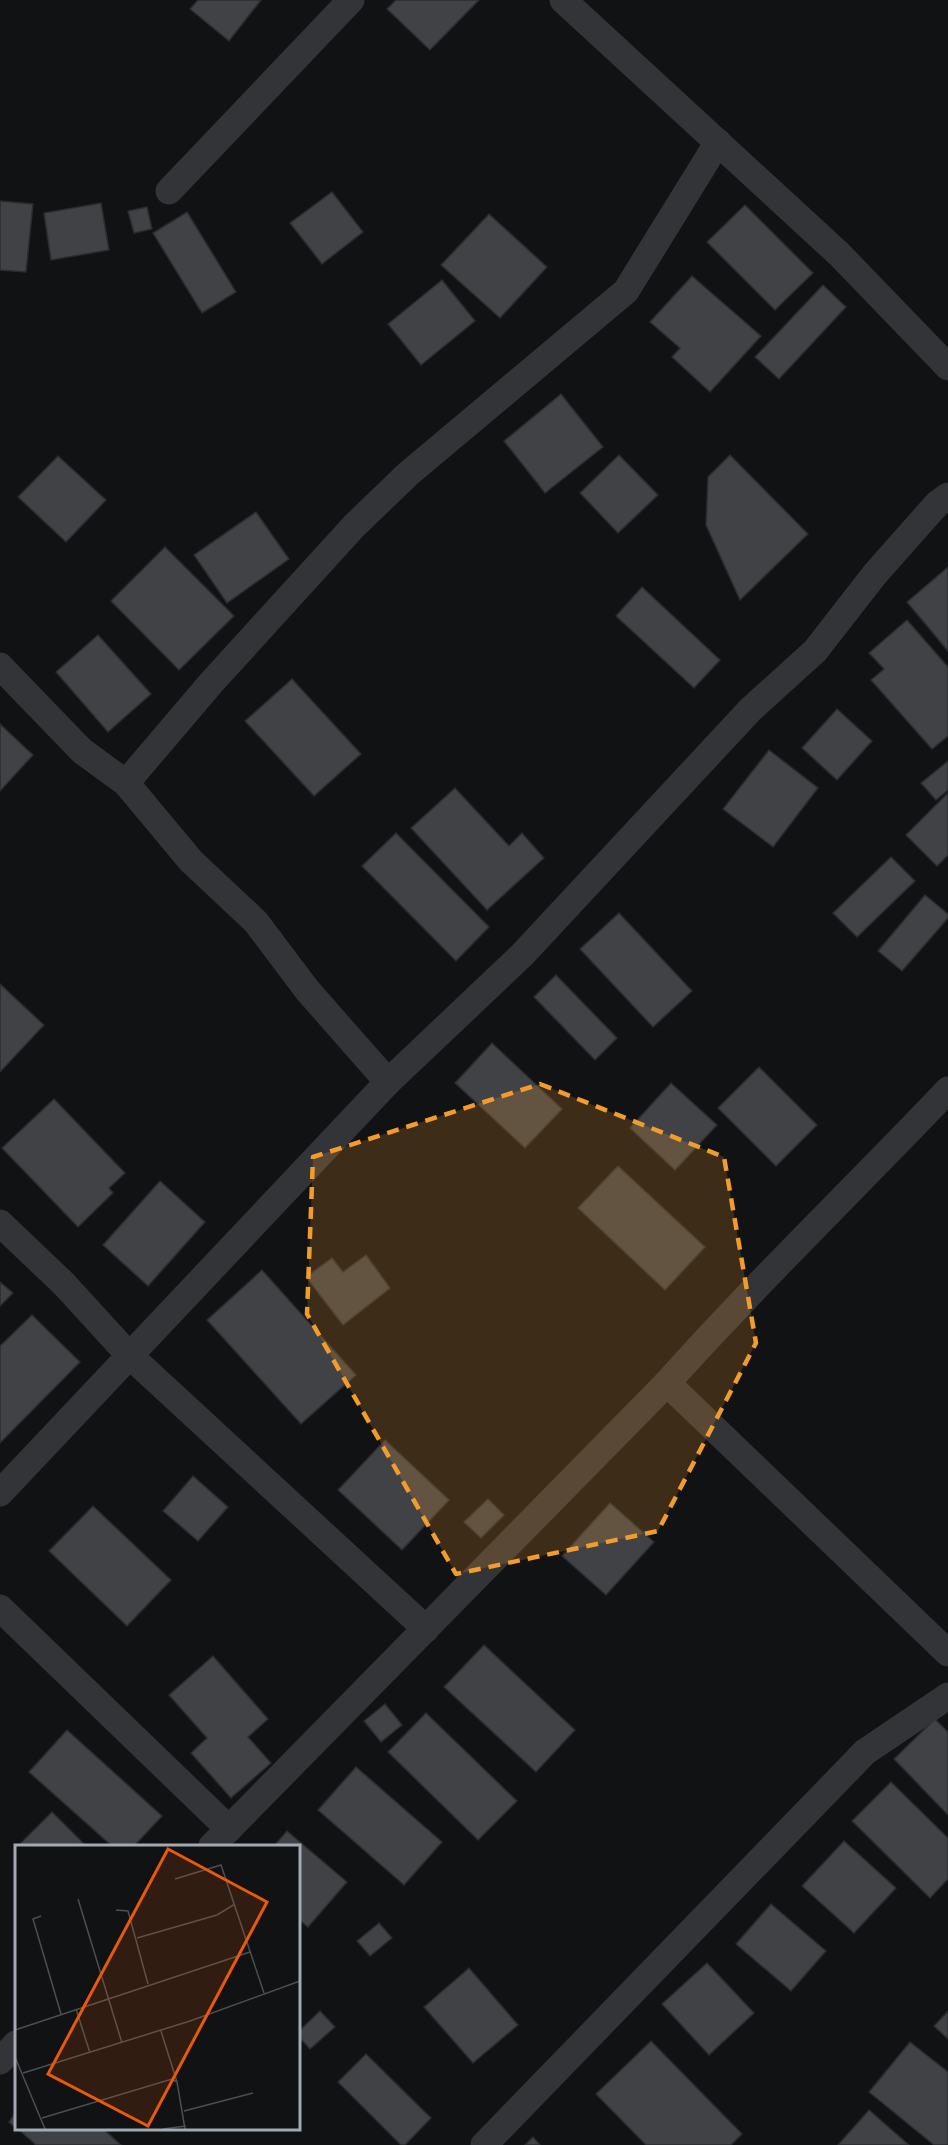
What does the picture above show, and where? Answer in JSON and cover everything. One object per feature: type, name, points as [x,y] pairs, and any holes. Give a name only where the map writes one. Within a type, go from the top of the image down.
[{"type":"street","points":[[169,191],[351,0]]},
{"type":"street","points":[[564,0],[839,254],[948,367]]},
{"type":"street","points":[[126,783],[211,683],[354,526],[426,459],[626,291],[718,142]]},
{"type":"street","points":[[0,1493],[128,1354],[388,1082],[522,955],[750,710],[816,651],[874,574],[937,504],[948,496]]},
{"type":"street","points":[[0,666],[82,751],[126,783],[191,861],[256,922],[308,992],[388,1082]]},
{"type":"street","points":[[0,1608],[220,1838],[667,1383],[729,1313],[948,1090]]},
{"type":"street","points":[[0,1223],[64,1284],[128,1354],[426,1629]]},
{"type":"street","points":[[667,1383],[948,1653]]},
{"type":"street","points":[[484,2145],[865,1752],[948,1696]]},
{"type":"street","points":[[0,2061],[15,2045]]},
{"type":"highlighted area","points":[[540,1084],[724,1157],[756,1343],[658,1531],[456,1574],[307,1314],[313,1157]]},
{"type":"building","points":[[198,0],[261,0],[229,41],[190,9]]},
{"type":"building","points":[[396,0],[479,0],[430,50],[387,9]]},
{"type":"building","points":[[332,192],[363,232],[322,264],[290,223]]},
{"type":"building","points":[[0,201],[33,204],[26,272],[0,270]]},
{"type":"building","points":[[101,203],[109,250],[51,260],[44,213]]},
{"type":"building","points":[[745,205],[813,273],[775,310],[707,242]]},
{"type":"building","points":[[147,207],[152,229],[134,233],[128,211]]},
{"type":"building","points":[[187,212],[236,292],[202,313],[153,233]]},
{"type":"building","points":[[489,214],[547,267],[500,318],[441,265]]},
{"type":"building","points":[[692,276],[761,336],[710,392],[672,357],[680,348],[650,322]]},
{"type":"building","points":[[442,280],[475,321],[421,365],[388,324]]},
{"type":"building","points":[[823,285],[846,307],[779,379],[755,357]]},
{"type":"building","points":[[561,394],[603,447],[545,493],[504,441]]},
{"type":"building","points":[[619,455],[658,495],[618,533],[580,493]]},
{"type":"building","points":[[730,455],[808,534],[740,600],[706,525],[708,477]]},
{"type":"building","points":[[58,456],[106,500],[66,542],[18,497]]},
{"type":"building","points":[[256,512],[289,559],[227,603],[194,555]]},
{"type":"building","points":[[165,547],[234,616],[179,670],[111,601]]},
{"type":"building","points":[[948,567],[948,651],[907,602]]},
{"type":"building","points":[[642,587],[720,660],[694,688],[616,616]]},
{"type":"building","points":[[907,620],[948,667],[948,736],[932,749],[871,680],[884,669],[869,653]]},
{"type":"building","points":[[98,635],[151,694],[108,732],[56,672]]},
{"type":"building","points":[[292,679],[361,754],[314,796],[245,721]]},
{"type":"building","points":[[837,709],[872,741],[837,780],[802,748]]},
{"type":"building","points":[[0,724],[33,755],[0,791]]},
{"type":"building","points":[[769,750],[818,788],[773,847],[723,809]]},
{"type":"building","points":[[948,761],[948,790],[936,800],[921,783]]},
{"type":"building","points":[[455,788],[509,846],[522,833],[544,858],[487,910],[411,828]]},
{"type":"building","points":[[948,793],[948,855],[937,866],[906,835]]},
{"type":"building","points":[[396,833],[489,927],[456,961],[362,866]]},
{"type":"building","points":[[891,857],[915,881],[857,937],[833,913]]},
{"type":"building","points":[[925,895],[948,914],[948,918],[902,971],[878,951]]},
{"type":"building","points":[[619,913],[692,991],[653,1027],[580,949]]},
{"type":"building","points":[[556,975],[617,1038],[595,1060],[534,997]]},
{"type":"building","points":[[0,984],[44,1025],[0,1072]]},
{"type":"building","points":[[492,1043],[562,1109],[525,1148],[455,1083]]},
{"type":"building","points":[[759,1067],[817,1125],[776,1166],[718,1108]]},
{"type":"building","points":[[671,1083],[717,1125],[675,1170],[630,1128]]},
{"type":"building","points":[[54,1099],[125,1173],[109,1188],[113,1193],[78,1227],[2,1148]]},
{"type":"building","points":[[618,1166],[705,1247],[665,1290],[578,1208]]},
{"type":"building","points":[[160,1181],[205,1222],[148,1286],[103,1245]]},
{"type":"building","points":[[366,1255],[390,1288],[343,1325],[306,1277],[332,1258],[343,1272]]},
{"type":"building","points":[[262,1270],[356,1375],[301,1424],[207,1320]]},
{"type":"building","points":[[0,1282],[13,1293],[0,1306]]},
{"type":"building","points":[[32,1315],[80,1362],[0,1443],[0,1346]]},
{"type":"building","points":[[385,1440],[449,1500],[402,1550],[338,1490]]},
{"type":"building","points":[[193,1476],[228,1507],[198,1541],[163,1511]]},
{"type":"building","points":[[488,1499],[504,1515],[481,1538],[464,1522]]},
{"type":"building","points":[[610,1503],[654,1542],[606,1595],[562,1556]]},
{"type":"building","points":[[93,1506],[171,1580],[127,1626],[49,1551]]},
{"type":"building","points":[[484,1645],[575,1730],[536,1772],[444,1687]]},
{"type":"building","points":[[213,1656],[268,1719],[248,1737],[271,1763],[231,1798],[191,1753],[207,1738],[169,1695]]},
{"type":"building","points":[[385,1704],[402,1725],[381,1742],[364,1721]]},
{"type":"building","points":[[426,1713],[517,1801],[478,1840],[388,1752]]},
{"type":"building","points":[[935,1719],[948,1732],[948,1815],[894,1759]]},
{"type":"building","points":[[67,1730],[162,1816],[135,1845],[111,1845],[29,1772]]},
{"type":"building","points":[[356,1767],[442,1842],[404,1885],[318,1810]]},
{"type":"building","points":[[891,1782],[948,1838],[948,1879],[930,1898],[852,1821]]},
{"type":"building","points":[[52,1812],[85,1845],[19,1845]]},
{"type":"building","points":[[287,1831],[347,1882],[308,1927],[300,1921],[300,1845],[275,1845]]},
{"type":"building","points":[[844,1841],[896,1888],[854,1933],[802,1886]]},
{"type":"building","points":[[771,1904],[826,1951],[791,1991],[736,1944]]},
{"type":"building","points":[[379,1923],[392,1938],[370,1956],[357,1941]]},
{"type":"building","points":[[707,1963],[754,2013],[709,2055],[662,2004]]},
{"type":"building","points":[[469,1968],[518,2025],[473,2063],[424,2007]]},
{"type":"building","points":[[320,2011],[335,2027],[310,2049],[300,2038],[300,2030]]},
{"type":"building","points":[[948,2011],[948,2039],[934,2026]]},
{"type":"building","points":[[651,2041],[742,2134],[731,2145],[646,2145],[596,2094]]},
{"type":"building","points":[[910,2042],[948,2072],[948,2145],[934,2145],[869,2092]]},
{"type":"building","points":[[366,2054],[431,2118],[405,2145],[401,2145],[338,2082]]},
{"type":"building","points":[[869,2110],[909,2145],[838,2145]]},
{"type":"building","points":[[15,2113],[15,2127],[9,2122]]},
{"type":"building","points":[[19,2130],[104,2130],[121,2145],[36,2145]]},
{"type":"building","points":[[533,2137],[540,2145],[525,2145]]}]
